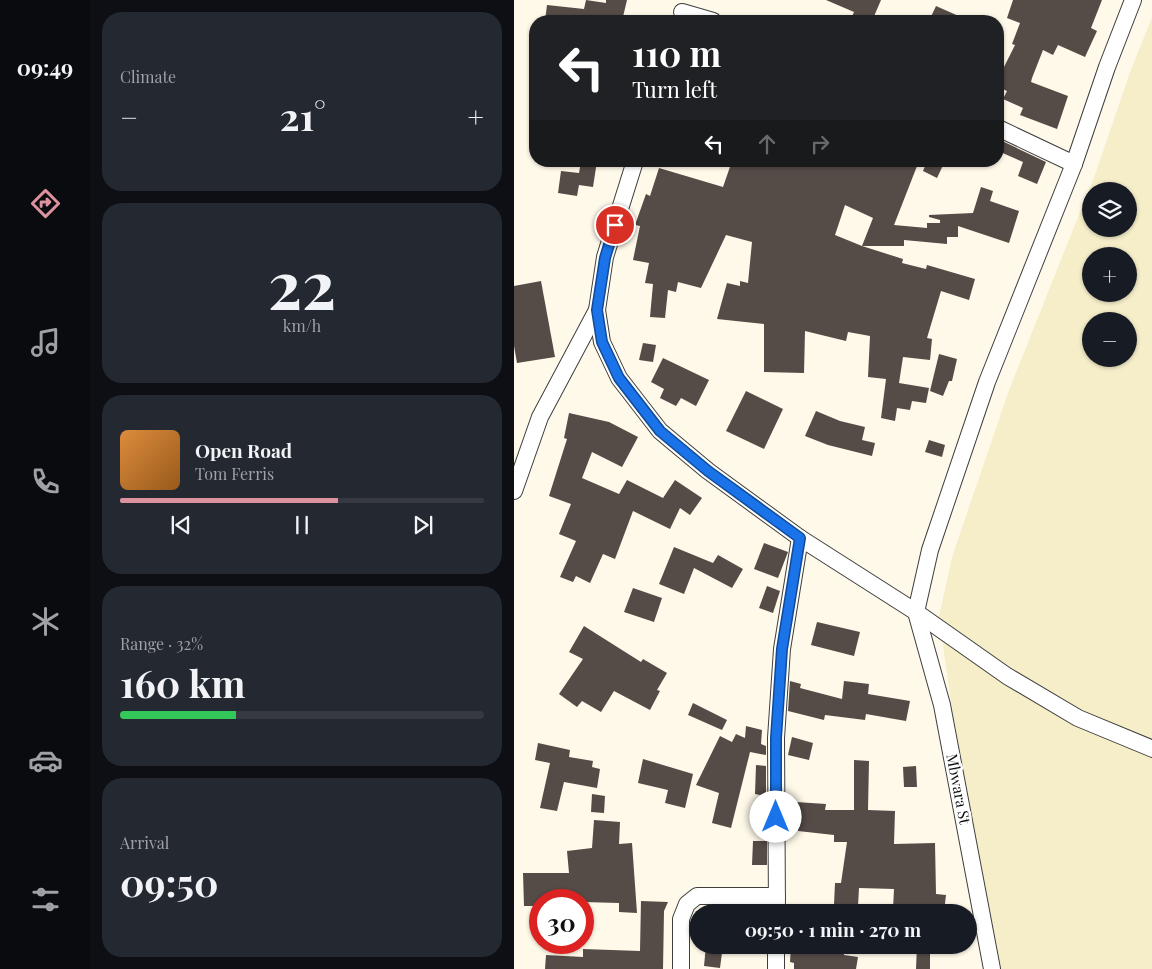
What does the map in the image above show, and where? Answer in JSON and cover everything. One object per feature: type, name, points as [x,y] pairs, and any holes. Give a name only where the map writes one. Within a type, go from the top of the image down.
[{"type":"street","points":[[916,612],[930,550],[987,382],[1074,164],[1107,67],[1133,0]]},
{"type":"street","points":[[683,11],[695,15]]},
{"type":"street","points":[[1004,131],[1074,164]]},
{"type":"street","points":[[633,167],[605,258],[597,310],[602,342],[619,378],[660,431],[708,471],[800,538],[916,612],[1007,676],[1078,718],[1152,749]]},
{"type":"street","points":[[514,491],[540,417],[597,310]]},
{"type":"street","points":[[777,904],[776,738],[782,649],[800,538]]},
{"type":"street","name":"Mbwara St","points":[[916,612],[942,705],[992,969]]},
{"type":"street","points":[[681,969],[681,919],[687,904],[698,896],[777,896]]},
{"type":"street","points":[[776,954],[776,969]]},
{"type":"shaded area","points":[[1152,17],[1152,969],[1000,969],[951,703],[939,617],[952,557],[1009,390],[1082,207],[1082,237],[1137,237],[1137,182],[1092,182],[1129,75]]},
{"type":"building","points":[[586,0],[606,3],[606,0],[627,0],[623,15],[546,15],[547,5],[584,9]]},
{"type":"building","points":[[826,0],[881,0],[875,15],[853,15],[854,12]]},
{"type":"building","points":[[1013,0],[1102,0],[1091,28],[1097,31],[1085,57],[1058,45],[1053,55],[1043,50],[1032,78],[1031,82],[1068,96],[1057,129],[1020,115],[1023,108],[1004,99],[1007,91],[1004,90],[1004,67],[1015,45],[1012,44],[1020,23],[1007,18]]},
{"type":"building","points":[[936,6],[956,15],[932,15]]},
{"type":"building","points":[[1004,142],[1046,162],[1037,184],[1018,176],[1023,162],[1004,154]]},
{"type":"building","points":[[580,167],[596,167],[593,187],[579,185],[577,196],[558,193],[561,171],[579,173]]},
{"type":"building","points":[[730,167],[917,167],[894,225],[927,228],[927,223],[940,223],[940,220],[929,217],[929,215],[973,213],[981,187],[993,191],[990,201],[1019,211],[1009,243],[958,226],[958,237],[947,237],[947,244],[904,240],[904,246],[862,246],[903,259],[902,263],[926,269],[927,265],[975,279],[969,300],[941,291],[927,338],[932,339],[930,360],[903,357],[899,383],[929,388],[926,403],[912,401],[910,410],[897,408],[895,421],[881,418],[886,379],[868,377],[870,336],[848,332],[846,341],[805,331],[804,373],[764,372],[764,324],[717,319],[727,283],[740,286],[740,281],[748,283],[752,242],[726,235],[701,288],[678,282],[676,292],[668,290],[665,318],[650,317],[653,284],[645,283],[649,263],[633,260],[640,226],[635,225],[646,194],[650,196],[659,168],[723,187]],"holes":[[[845,205],[873,218],[862,246],[835,235]]]},
{"type":"building","points":[[925,167],[942,167],[937,178],[923,171]]},
{"type":"building","points":[[541,281],[555,357],[517,363],[514,346],[514,286]]},
{"type":"building","points":[[643,343],[656,345],[653,362],[639,360]]},
{"type":"building","points":[[939,354],[957,359],[952,381],[949,381],[943,396],[930,391]]},
{"type":"building","points":[[663,358],[709,380],[696,406],[681,398],[676,406],[660,398],[664,389],[651,382]]},
{"type":"building","points":[[746,391],[783,409],[764,449],[726,431]]},
{"type":"building","points":[[816,411],[840,421],[865,427],[862,440],[875,443],[872,456],[828,445],[805,436]]},
{"type":"building","points":[[569,413],[609,422],[638,437],[622,467],[592,452],[582,478],[619,494],[627,480],[663,498],[675,480],[702,498],[690,515],[680,508],[670,529],[633,511],[615,559],[603,554],[590,583],[576,576],[573,582],[560,577],[576,541],[559,534],[571,504],[549,496],[567,439],[564,438]]},
{"type":"building","points":[[929,440],[945,445],[942,457],[925,452]]},
{"type":"building","points":[[764,543],[788,552],[778,578],[754,569]]},
{"type":"building","points":[[674,547],[713,563],[718,555],[743,569],[732,588],[694,568],[684,594],[659,584]]},
{"type":"building","points":[[767,586],[780,591],[773,613],[759,608]]},
{"type":"building","points":[[633,588],[662,598],[654,622],[624,612]]},
{"type":"building","points":[[817,622],[860,632],[854,656],[811,645]]},
{"type":"building","points":[[584,626],[641,662],[643,659],[667,673],[657,690],[660,691],[650,710],[614,691],[601,712],[582,701],[577,707],[559,694],[583,659],[569,652]]},
{"type":"building","points":[[790,681],[801,684],[800,688],[842,699],[844,681],[869,684],[868,694],[910,701],[906,721],[866,714],[865,720],[825,715],[824,720],[788,711]]},
{"type":"building","points":[[693,703],[727,720],[722,730],[688,715]]},
{"type":"building","points":[[746,726],[762,730],[761,744],[766,746],[766,755],[750,752],[731,828],[712,823],[719,793],[696,785],[720,736],[732,742],[736,734],[745,738]]},
{"type":"building","points":[[792,737],[813,743],[809,760],[788,755]]},
{"type":"building","points":[[538,743],[570,750],[569,757],[593,761],[592,767],[600,769],[597,788],[564,782],[557,811],[540,808],[550,763],[535,760]]},
{"type":"building","points":[[643,759],[693,774],[685,808],[665,803],[668,790],[638,783]]},
{"type":"building","points":[[854,760],[869,761],[868,810],[895,811],[894,844],[935,843],[936,894],[946,895],[945,904],[893,904],[894,889],[859,888],[858,904],[834,904],[835,883],[841,883],[847,842],[834,842],[834,835],[798,831],[799,817],[795,816],[796,802],[826,804],[825,810],[854,810]]},
{"type":"building","points":[[756,765],[766,766],[766,796],[755,794]]},
{"type":"building","points":[[916,766],[917,787],[904,787],[903,767]]},
{"type":"building","points":[[592,794],[605,796],[604,813],[591,812]]},
{"type":"building","points":[[594,820],[620,822],[619,844],[632,843],[637,913],[619,912],[619,903],[594,902],[594,889],[529,889],[529,906],[524,906],[523,873],[569,873],[567,851],[592,848]]},
{"type":"building","points":[[753,841],[767,841],[767,865],[752,865]]},
{"type":"building","points":[[641,901],[668,902],[664,911],[663,969],[545,969],[546,955],[583,957],[583,954],[594,954],[594,949],[640,951]]},
{"type":"building","points":[[705,954],[722,954],[720,968],[704,966]]},
{"type":"building","points":[[790,954],[844,954],[858,957],[856,969],[794,969],[794,963],[790,962]]},
{"type":"building","points":[[917,954],[930,954],[930,969],[916,969]]},
{"type":"route","points":[[615,225],[605,258],[597,310],[602,342],[619,378],[660,431],[708,471],[800,538],[782,649],[776,738],[776,817]]}]
